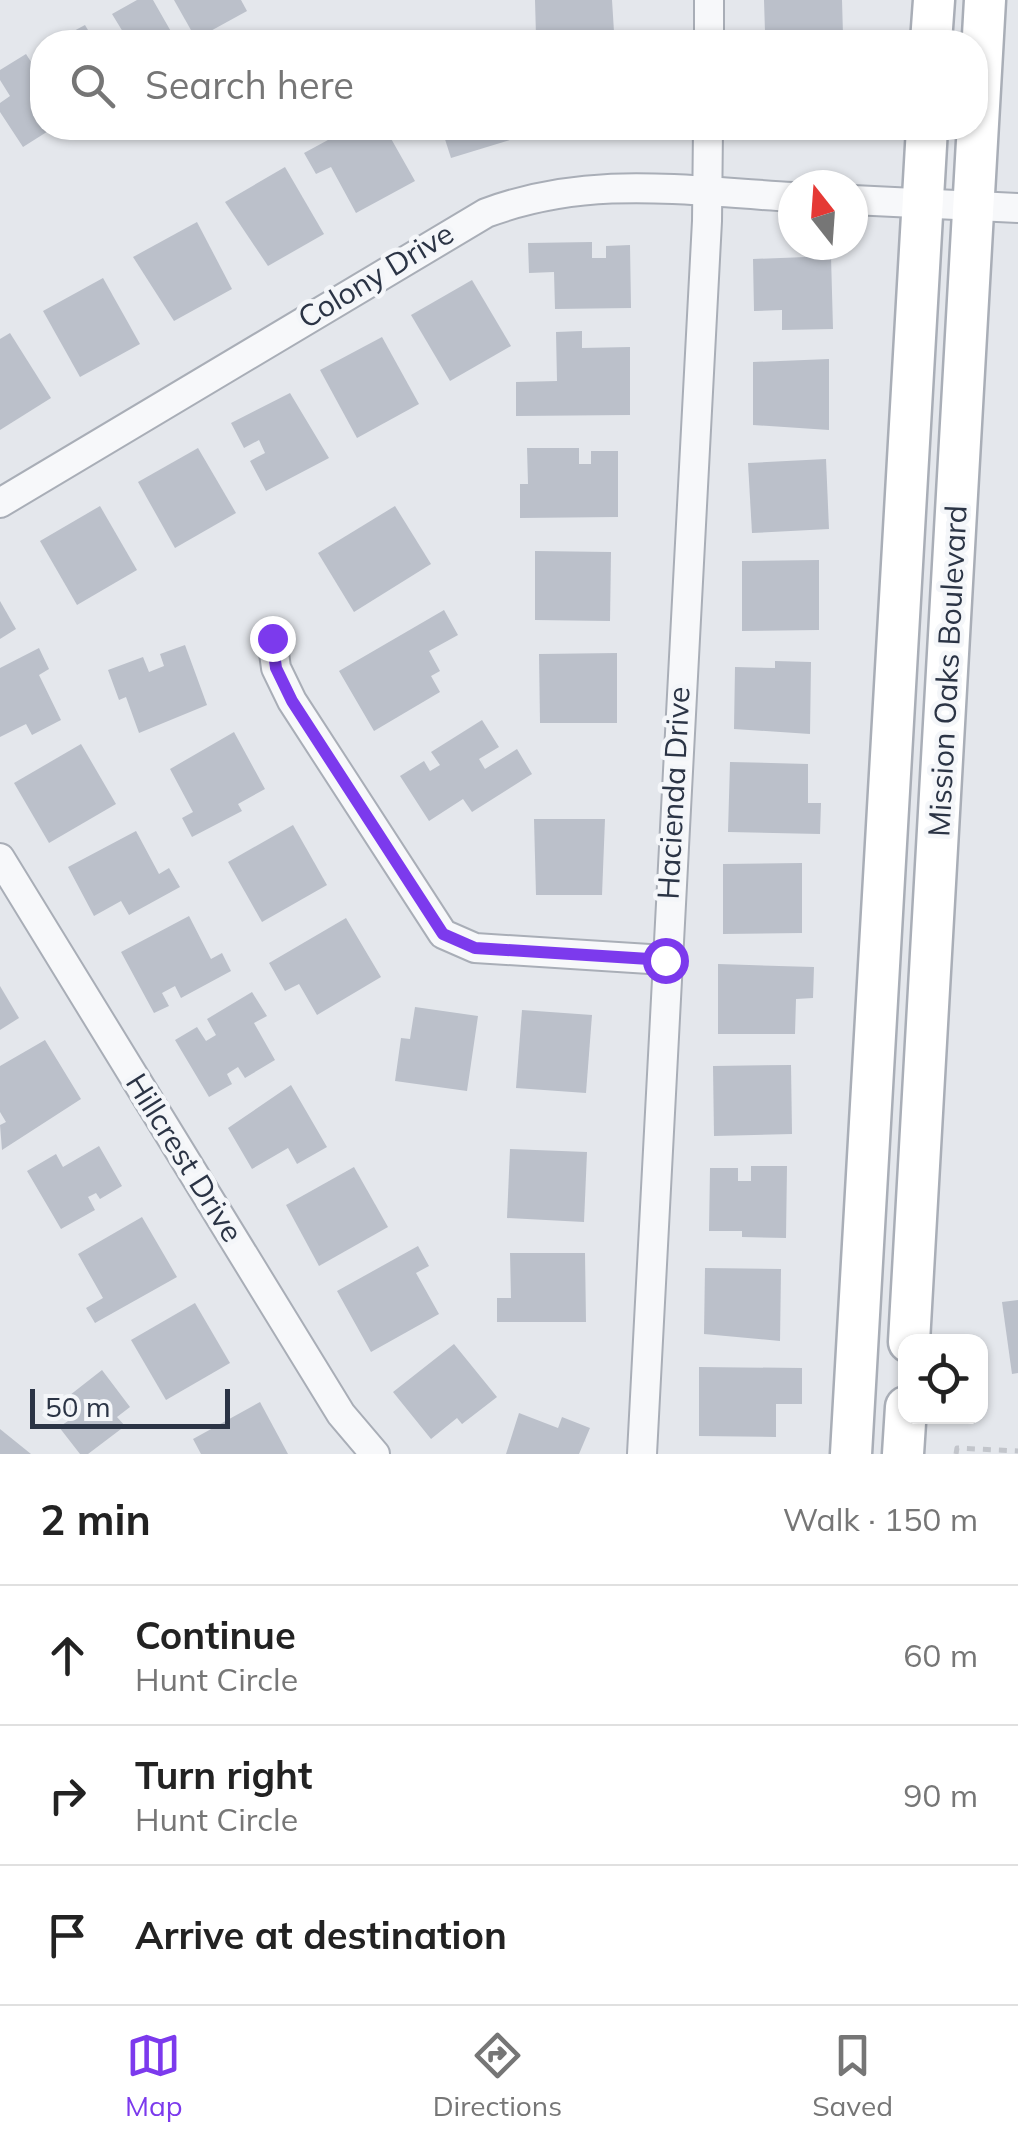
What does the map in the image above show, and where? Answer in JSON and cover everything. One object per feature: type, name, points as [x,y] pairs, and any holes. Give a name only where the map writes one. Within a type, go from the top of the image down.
[{"type":"main road","points":[[933,30],[934,0]]},
{"type":"main road","name":"Mission Oaks Boulevard","points":[[983,30],[985,0]]},
{"type":"main road","name":"Mission Oaks Boulevard","points":[[852,1454],[926,140]]},
{"type":"main road","name":"Mission Oaks Boulevard","points":[[909,1334],[978,140]]},
{"type":"main road","points":[[903,1454],[905,1424]]},
{"type":"street","points":[[708,0],[709,30]]},
{"type":"street","name":"Hacienda Drive","points":[[642,1454],[708,140]]},
{"type":"street","name":"Colony Drive","points":[[0,503],[486,213],[561,190],[605,187],[778,196]]},
{"type":"street","points":[[868,201],[1018,208]]},
{"type":"street","points":[[272,638],[276,668],[292,701],[443,934],[475,948],[665,960]]},
{"type":"street","name":"Hillcrest Drive","points":[[0,858],[341,1414],[375,1454]]},
{"type":"path","points":[[956,1454],[956,1448],[1018,1451]]},
{"type":"building","points":[[137,0],[153,0],[170,30],[122,30],[112,14]]},
{"type":"building","points":[[174,0],[241,0],[247,11],[212,30],[191,30]]},
{"type":"building","points":[[535,0],[612,0],[614,30],[536,30]]},
{"type":"building","points":[[764,0],[842,0],[843,30],[765,30]]},
{"type":"building","points":[[26,54],[30,60],[30,140],[34,140],[23,147],[0,112],[0,103],[10,96],[0,80],[0,70]]},
{"type":"building","points":[[328,140],[392,140],[415,181],[356,213],[331,167],[316,174],[304,153]]},
{"type":"building","points":[[445,140],[510,140],[451,158]]},
{"type":"building","points":[[285,167],[324,234],[268,266],[225,202]]},
{"type":"building","points":[[197,222],[232,289],[174,321],[133,257]]},
{"type":"building","points":[[592,242],[592,258],[606,258],[606,246],[630,245],[631,308],[555,309],[554,272],[529,273],[528,243]]},
{"type":"building","points":[[753,259],[831,260],[833,329],[782,330],[782,310],[754,311]]},
{"type":"building","points":[[103,278],[140,344],[80,377],[43,311]]},
{"type":"building","points":[[472,280],[511,346],[450,381],[411,315]]},
{"type":"building","points":[[582,331],[582,348],[630,347],[630,415],[516,416],[516,382],[557,381],[556,332]]},
{"type":"building","points":[[10,333],[51,398],[0,430],[0,339]]},
{"type":"building","points":[[382,337],[419,404],[357,438],[320,370]]},
{"type":"building","points":[[829,359],[829,430],[753,425],[753,362]]},
{"type":"building","points":[[290,393],[329,458],[266,491],[250,461],[265,453],[259,440],[244,448],[231,423]]},
{"type":"building","points":[[198,448],[236,513],[175,548],[138,482]]},
{"type":"building","points":[[527,448],[579,448],[579,464],[591,464],[591,451],[618,451],[618,517],[520,518],[520,484],[528,484]]},
{"type":"building","points":[[826,459],[829,529],[752,533],[748,463]]},
{"type":"building","points":[[100,506],[137,570],[77,605],[40,541]]},
{"type":"building","points":[[395,506],[431,564],[354,612],[318,553]]},
{"type":"building","points":[[535,551],[611,552],[610,621],[535,620]]},
{"type":"building","points":[[819,560],[819,630],[742,631],[742,561]]},
{"type":"building","points":[[0,601],[16,629],[0,639]]},
{"type":"building","points":[[444,610],[458,635],[429,651],[440,671],[431,676],[440,692],[374,731],[339,671]]},
{"type":"building","points":[[185,645],[207,705],[139,733],[126,697],[119,700],[108,670],[143,657],[149,672],[164,666],[160,654]]},
{"type":"building","points":[[39,648],[49,669],[39,675],[61,720],[32,735],[26,724],[0,737],[0,668]]},
{"type":"building","points":[[617,653],[617,723],[540,723],[539,654]]},
{"type":"building","points":[[775,661],[811,662],[810,734],[734,729],[735,667],[775,668]]},
{"type":"building","points":[[482,720],[499,747],[479,759],[485,769],[517,749],[532,774],[472,812],[463,799],[429,821],[400,776],[424,761],[430,771],[440,765],[431,752]]},
{"type":"building","points":[[234,732],[265,789],[238,804],[242,811],[192,837],[182,818],[193,812],[170,769]]},
{"type":"building","points":[[81,744],[116,804],[49,843],[14,783]]},
{"type":"building","points":[[730,762],[808,764],[808,803],[821,803],[820,834],[728,832]]},
{"type":"building","points":[[534,819],[605,819],[602,895],[536,895]]},
{"type":"building","points":[[293,825],[327,885],[262,922],[228,862]]},
{"type":"building","points":[[136,831],[159,874],[169,868],[180,887],[129,915],[121,901],[94,916],[68,867]]},
{"type":"building","points":[[802,863],[802,933],[723,934],[723,864]]},
{"type":"building","points":[[189,916],[211,959],[222,953],[231,971],[181,998],[175,986],[162,993],[169,1006],[154,1013],[121,952]]},
{"type":"building","points":[[346,918],[381,977],[317,1015],[299,984],[285,991],[269,963]]},
{"type":"building","points":[[718,964],[814,967],[813,998],[796,999],[795,1034],[718,1034]]},
{"type":"building","points":[[0,986],[19,1018],[0,1030]]},
{"type":"building","points":[[252,992],[267,1016],[254,1023],[275,1060],[245,1078],[238,1067],[227,1074],[232,1084],[209,1097],[175,1040],[197,1027],[206,1041],[216,1035],[207,1019]]},
{"type":"building","points":[[415,1007],[478,1016],[467,1091],[395,1081],[401,1038],[410,1039]]},
{"type":"building","points":[[522,1010],[592,1015],[586,1093],[516,1088]]},
{"type":"building","points":[[45,1040],[81,1099],[2,1150],[0,1125],[6,1122],[0,1112],[0,1066]]},
{"type":"building","points":[[791,1065],[792,1134],[714,1136],[713,1066]]},
{"type":"building","points":[[291,1085],[327,1147],[297,1164],[288,1148],[252,1169],[228,1128]]},
{"type":"building","points":[[99,1146],[122,1186],[100,1199],[96,1193],[88,1197],[95,1210],[61,1229],[27,1171],[56,1154],[63,1167]]},
{"type":"building","points":[[510,1149],[587,1152],[584,1222],[507,1218]]},
{"type":"building","points":[[751,1166],[787,1166],[786,1238],[709,1231],[710,1168],[738,1168],[738,1181],[751,1181]]},
{"type":"building","points":[[354,1167],[388,1227],[319,1266],[286,1205]]},
{"type":"building","points":[[142,1217],[177,1277],[95,1323],[86,1308],[103,1298],[78,1254]]},
{"type":"building","points":[[418,1246],[429,1266],[416,1273],[439,1314],[371,1352],[337,1291]]},
{"type":"building","points":[[510,1253],[585,1253],[586,1322],[497,1322],[497,1298],[511,1298]]},
{"type":"building","points":[[705,1268],[781,1269],[780,1341],[704,1334]]},
{"type":"building","points":[[1018,1300],[1018,1373],[1012,1374],[1002,1302]]},
{"type":"building","points":[[195,1303],[230,1363],[166,1400],[131,1340]]},
{"type":"building","points":[[454,1344],[497,1397],[462,1424],[457,1418],[431,1439],[393,1392]]},
{"type":"building","points":[[699,1367],[802,1368],[802,1404],[776,1404],[776,1437],[699,1436]]},
{"type":"building","points":[[102,1370],[130,1407],[117,1417],[125,1426],[88,1454],[80,1454],[59,1427],[68,1421],[56,1406]]},
{"type":"building","points":[[260,1402],[288,1454],[201,1454],[193,1439]]},
{"type":"building","points":[[519,1413],[558,1428],[562,1417],[590,1428],[579,1454],[506,1454]]},
{"type":"building","points":[[0,1429],[31,1454],[0,1454]]},
{"type":"route","points":[[272,638],[276,668],[292,701],[443,934],[475,948],[665,960]]}]
